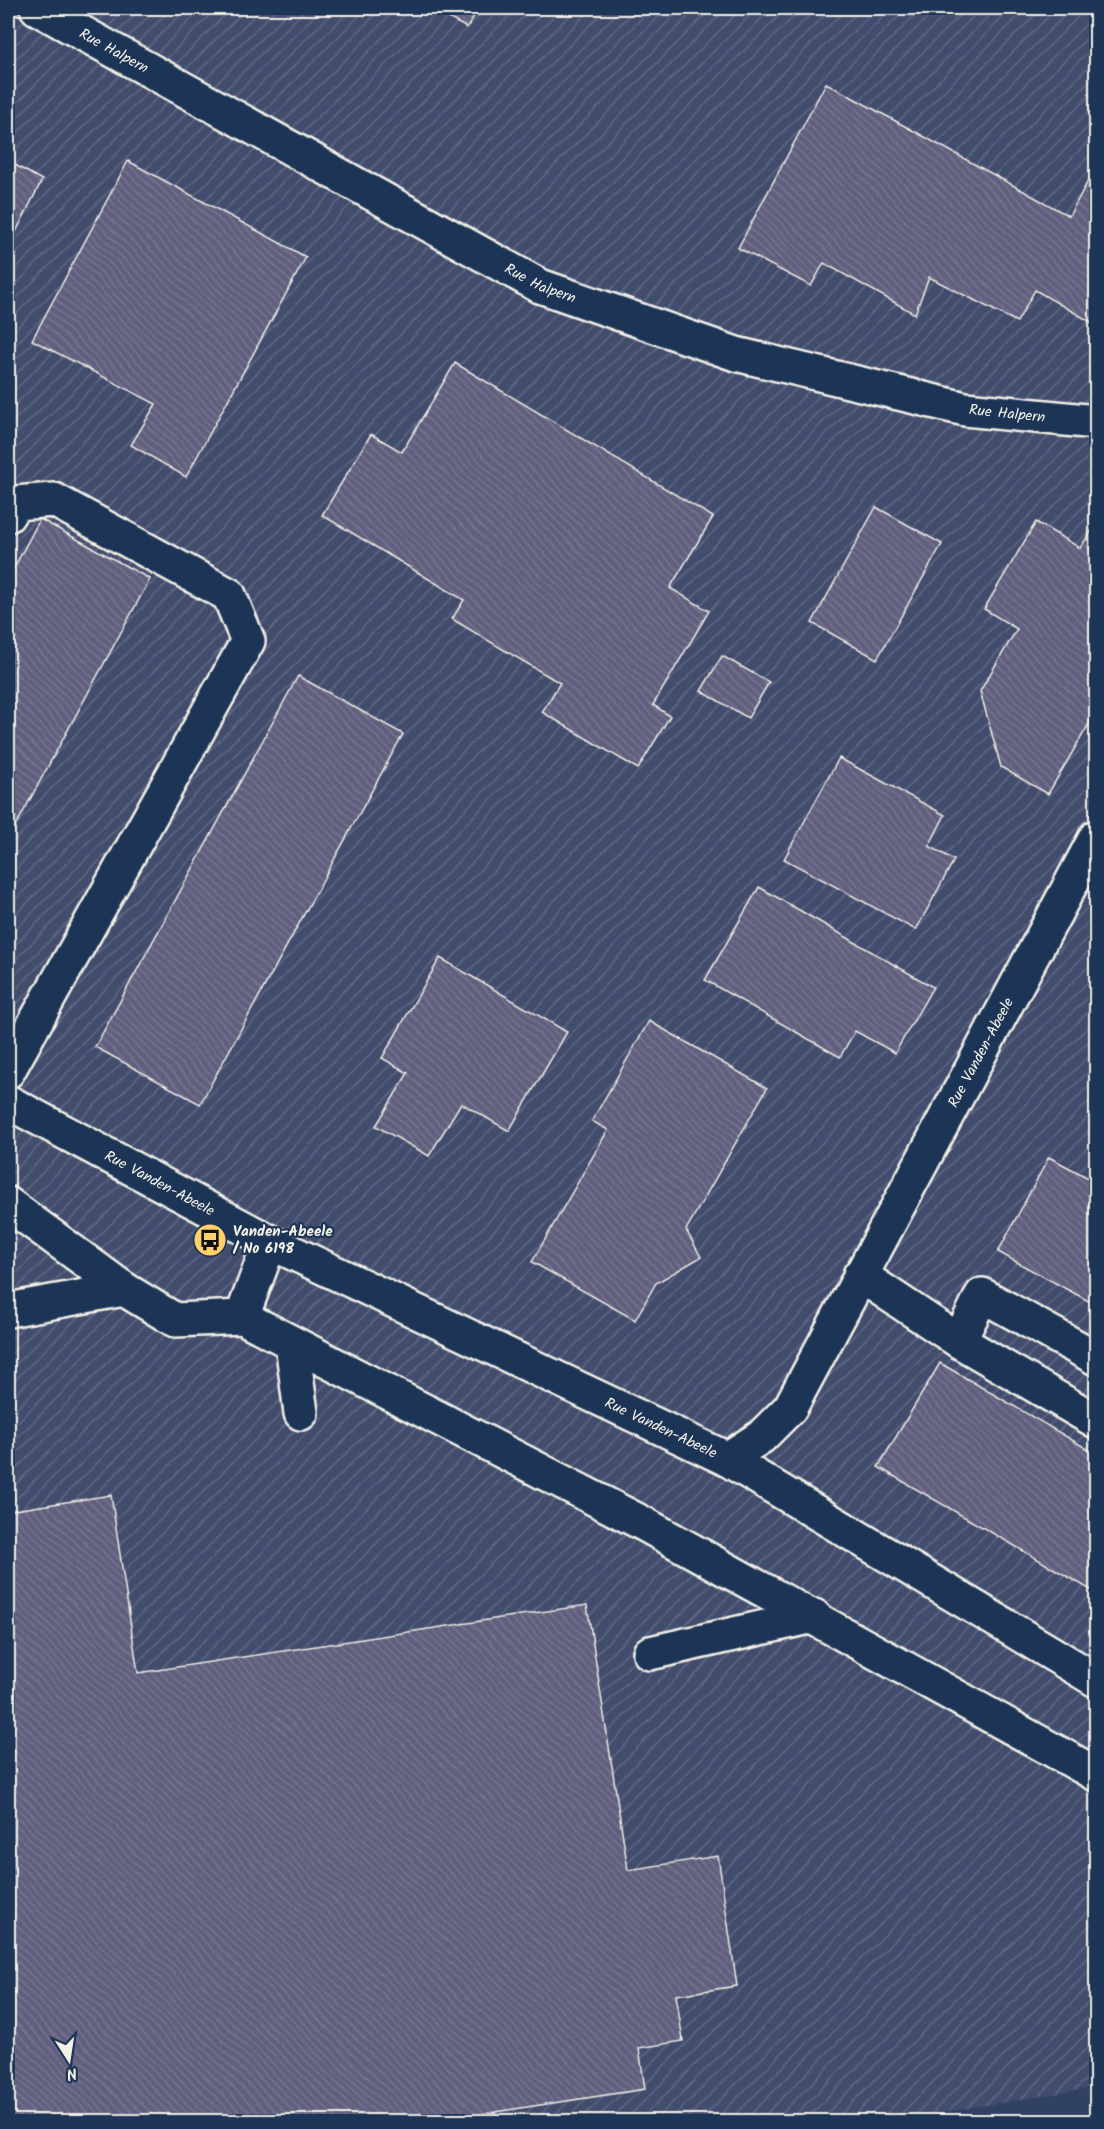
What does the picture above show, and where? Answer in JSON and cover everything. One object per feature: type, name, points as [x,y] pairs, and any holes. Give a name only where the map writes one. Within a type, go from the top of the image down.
[{"type":"street","name":"Rue Halpern","points":[[37,8],[540,286],[748,357],[965,409],[1096,422]]},
{"type":"street","points":[[8,515],[15,503],[54,500],[229,595],[248,641],[8,1071]]},
{"type":"street","name":"Rue Vanden-Abeele","points":[[8,1102],[270,1242],[727,1459],[761,1437],[790,1408],[1096,837]]},
{"type":"street","points":[[8,1204],[124,1289],[175,1320],[242,1317],[644,1524],[1096,1774]]},
{"type":"street","points":[[242,1317],[270,1242]]},
{"type":"street","points":[[860,1275],[959,1341],[1096,1421]]},
{"type":"street","points":[[8,1310],[124,1289]]},
{"type":"street","points":[[959,1341],[982,1295],[1096,1358]]},
{"type":"street","points":[[292,1343],[301,1413]]},
{"type":"street","points":[[727,1459],[1096,1680]]},
{"type":"street","points":[[650,1653],[814,1616]]},
{"type":"shaded area","points":[[8,8],[1096,8],[1096,2087],[884,2122],[8,2122]]},
{"type":"building","points":[[430,8],[479,8],[467,28]]},
{"type":"building","points":[[826,83],[1069,216],[1094,170],[1096,171],[1096,325],[1035,290],[1017,322],[929,277],[915,314],[824,263],[811,286],[738,248]]},
{"type":"building","points":[[8,161],[42,180],[8,248]]},
{"type":"building","points":[[128,161],[306,257],[186,477],[131,445],[156,404],[32,340]]},
{"type":"building","points":[[455,363],[713,517],[670,588],[709,611],[653,705],[670,716],[638,769],[542,712],[560,683],[452,619],[464,600],[322,515],[371,434],[402,452]]},
{"type":"building","points":[[876,507],[942,544],[877,659],[812,623]]},
{"type":"building","points":[[40,519],[150,579],[8,840],[8,579]]},
{"type":"building","points":[[1036,522],[1080,548],[1096,524],[1096,712],[1048,794],[1001,767],[980,691],[1017,629],[984,609]]},
{"type":"building","points":[[722,656],[769,682],[748,718],[701,691]]},
{"type":"building","points":[[298,676],[403,734],[200,1104],[95,1047]]},
{"type":"building","points":[[839,758],[945,815],[929,846],[954,860],[916,930],[784,859]]},
{"type":"building","points":[[759,887],[933,987],[895,1053],[855,1031],[840,1057],[705,980]]},
{"type":"building","points":[[440,958],[567,1032],[509,1131],[461,1103],[429,1156],[376,1126],[408,1073],[382,1058]]},
{"type":"building","points":[[649,1021],[767,1088],[686,1230],[701,1257],[656,1283],[635,1320],[532,1262],[608,1130],[592,1121]]},
{"type":"building","points":[[1049,1157],[1096,1182],[1096,1305],[998,1252]]},
{"type":"building","points":[[940,1363],[1096,1454],[1096,1593],[878,1467]]},
{"type":"building","points":[[111,1495],[138,1673],[587,1605],[628,1870],[718,1856],[737,1986],[676,1995],[683,2041],[639,2048],[645,2089],[430,2122],[8,2122],[8,1511]]},
{"type":"place","name":"Vanden-Abeele / No 6198","points":[[210,1240]]}]
